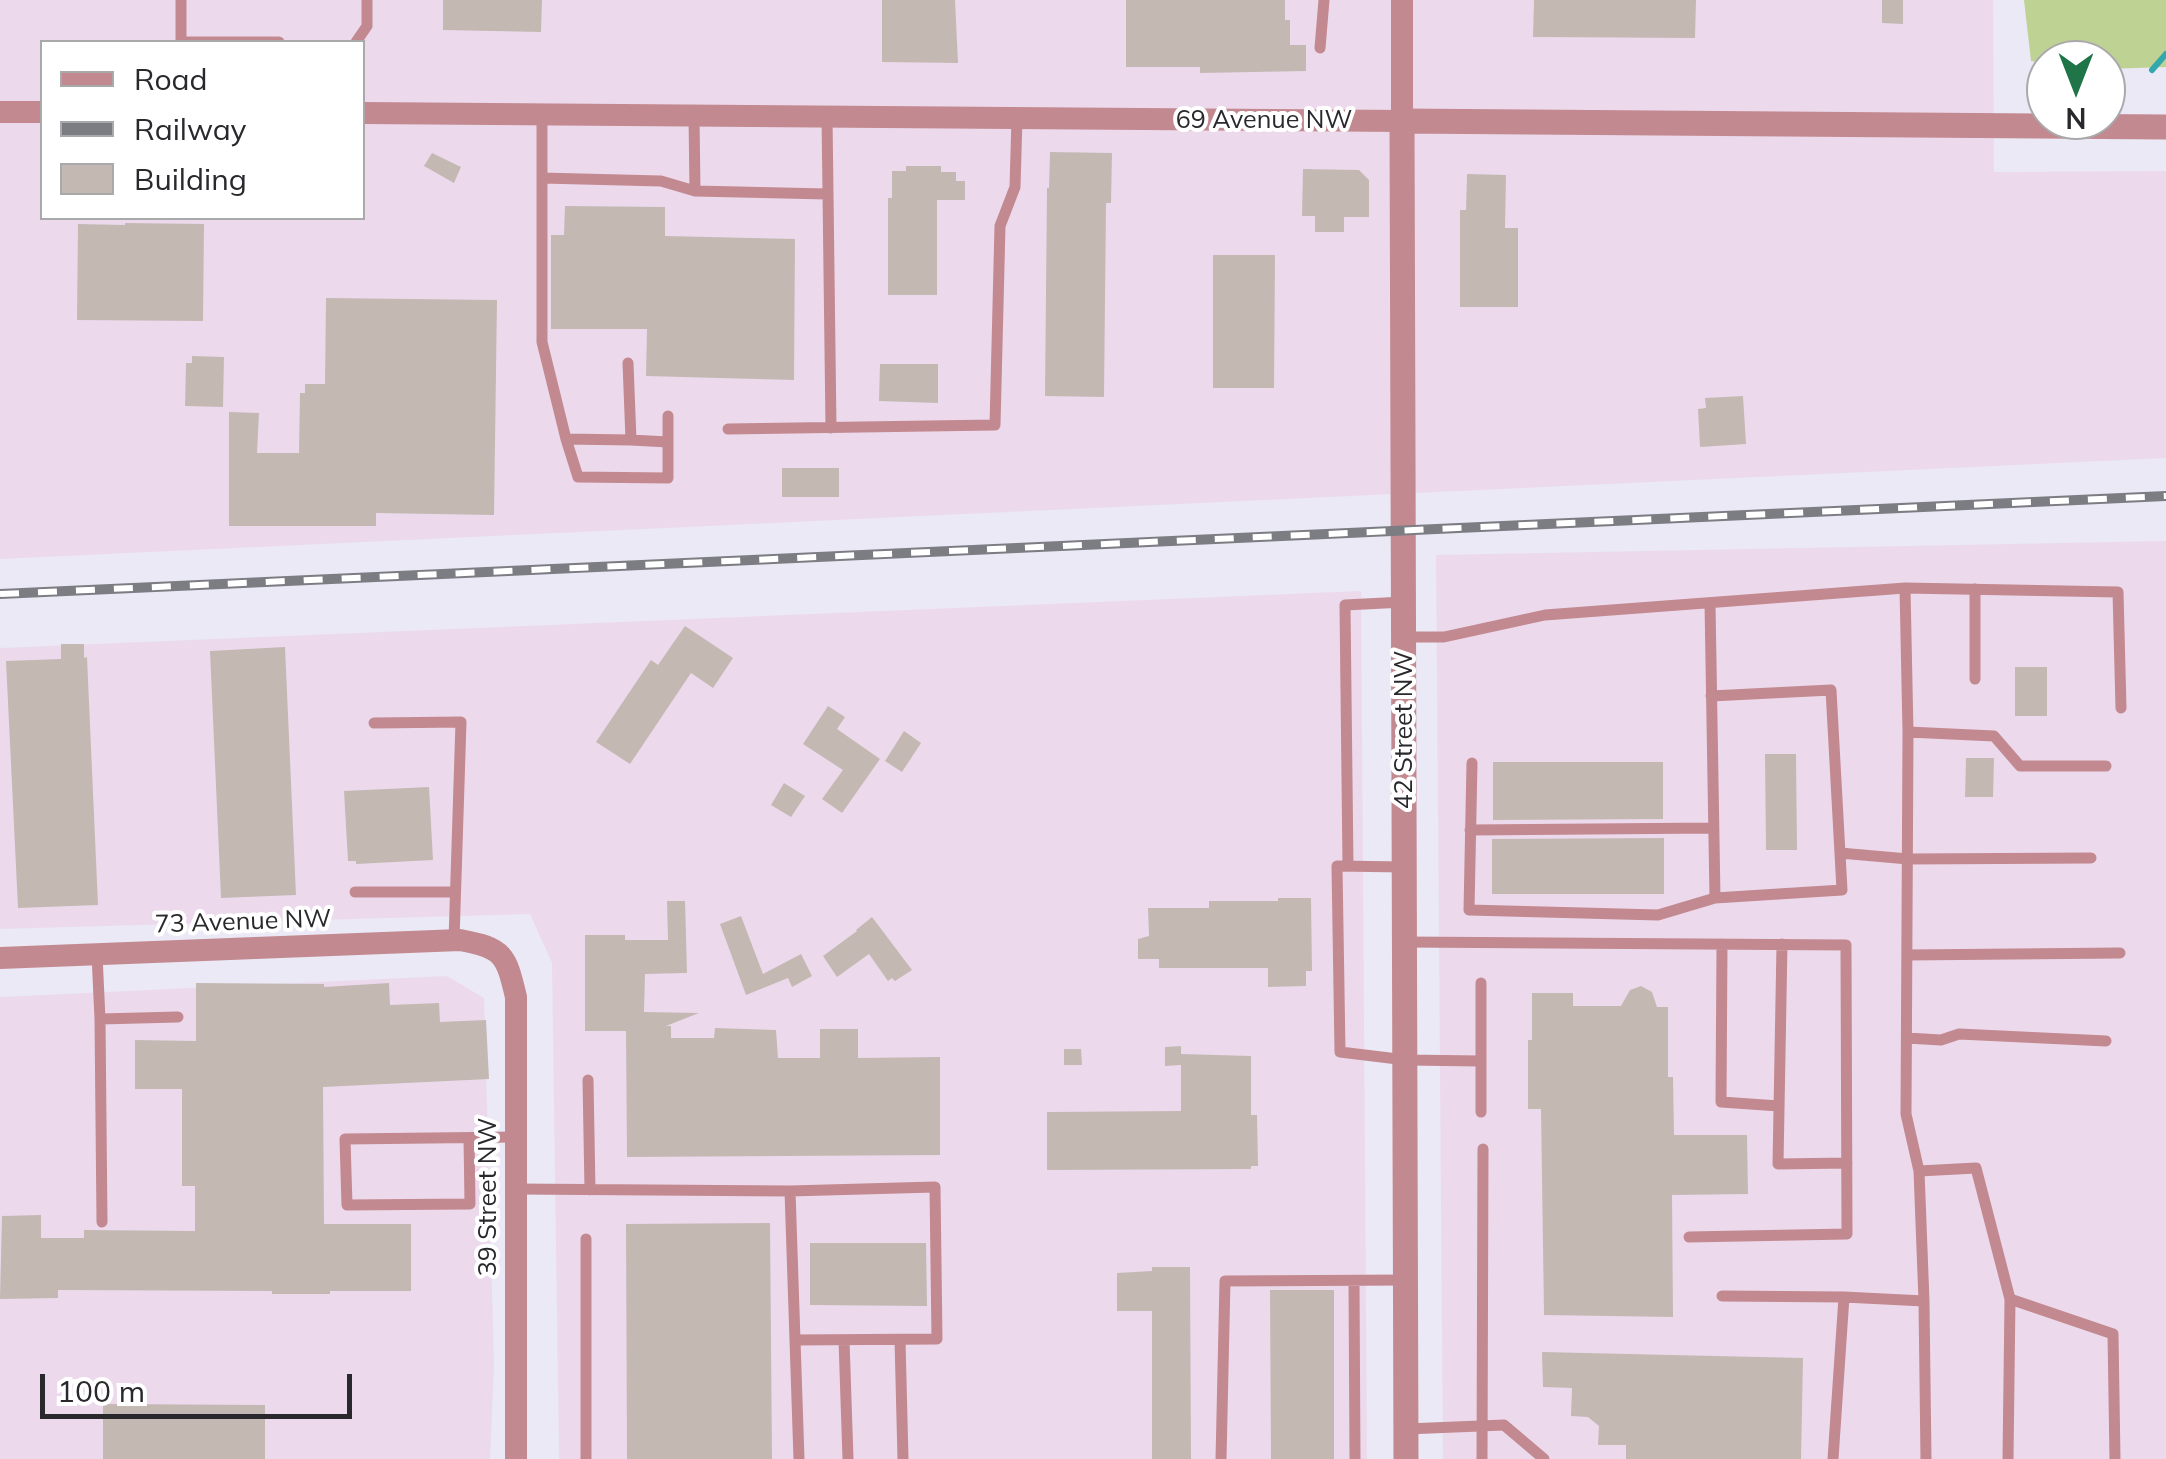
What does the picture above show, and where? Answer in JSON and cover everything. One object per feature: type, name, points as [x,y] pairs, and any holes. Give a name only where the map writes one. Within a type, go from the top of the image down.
[{"type":"street","name":"42 Street NW","points":[[1402,0],[1406,1459]]},
{"type":"street","points":[[0,112],[40,112]]},
{"type":"street","name":"69 Avenue NW","points":[[365,113],[2166,127]]},
{"type":"street","name":"73 Avenue NW","points":[[0,958],[454,940],[487,945]]},
{"type":"street","name":"39 Street NW","points":[[487,945],[508,964],[516,997],[516,1459]]},
{"type":"lane","points":[[181,0],[181,40]]},
{"type":"lane","points":[[357,40],[367,26],[366,0]]},
{"type":"lane","points":[[1320,48],[1324,0]]},
{"type":"lane","points":[[542,114],[542,342],[578,477],[668,478],[668,416]]},
{"type":"lane","points":[[694,116],[695,191]]},
{"type":"lane","points":[[827,116],[831,428]]},
{"type":"lane","points":[[728,429],[994,426],[1000,226],[1015,187],[1016,118]]},
{"type":"lane","points":[[542,178],[661,181],[695,191],[827,194]]},
{"type":"lane","points":[[628,364],[631,440]]},
{"type":"lane","points":[[566,439],[668,442]]},
{"type":"lane","points":[[1905,588],[1906,1114],[1919,1171],[1926,1459]]},
{"type":"lane","points":[[1404,637],[1444,637],[1545,616],[1905,588],[2118,592],[2121,708]]},
{"type":"lane","points":[[1975,588],[1975,679]]},
{"type":"lane","points":[[1348,866],[1345,605],[1404,602]]},
{"type":"lane","points":[[1710,603],[1715,898]]},
{"type":"lane","points":[[1472,762],[1469,910],[1658,914],[1715,898],[1842,890],[1832,690],[1711,696]]},
{"type":"lane","points":[[374,722],[461,722],[454,940]]},
{"type":"lane","points":[[1908,732],[1994,736],[2020,766],[2106,766]]},
{"type":"lane","points":[[1470,830],[1714,828]]},
{"type":"lane","points":[[1840,853],[1908,859],[2091,858]]},
{"type":"lane","points":[[1404,866],[1337,866],[1340,1052],[1406,1060],[1481,1061]]},
{"type":"lane","points":[[356,892],[455,892]]},
{"type":"lane","points":[[1405,942],[1846,944],[1847,1234],[1689,1237]]},
{"type":"lane","points":[[1722,944],[1721,1102],[1779,1106]]},
{"type":"lane","points":[[1782,944],[1778,1164],[1847,1163]]},
{"type":"lane","points":[[1907,955],[2120,952]]},
{"type":"lane","points":[[96,955],[102,1222]]},
{"type":"lane","points":[[1481,983],[1481,1112]]},
{"type":"lane","points":[[100,1018],[178,1017]]},
{"type":"lane","points":[[1907,1038],[1941,1040],[1959,1034],[2106,1040]]},
{"type":"lane","points":[[588,1080],[590,1190]]},
{"type":"lane","points":[[469,1138],[470,1204],[347,1205],[345,1139],[516,1137]]},
{"type":"lane","points":[[1482,1459],[1483,1149]]},
{"type":"lane","points":[[1919,1171],[1976,1168],[2010,1300],[2008,1459]]},
{"type":"lane","points":[[516,1190],[935,1187],[936,1340],[795,1340]]},
{"type":"lane","points":[[790,1191],[799,1459]]},
{"type":"lane","points":[[586,1239],[586,1459]]},
{"type":"lane","points":[[1220,1459],[1224,1281],[1405,1280]]},
{"type":"lane","points":[[1354,1282],[1354,1459]]},
{"type":"lane","points":[[1722,1296],[1924,1302]]},
{"type":"lane","points":[[1833,1459],[1844,1297]]},
{"type":"lane","points":[[2010,1300],[2113,1334],[2116,1459]]},
{"type":"lane","points":[[844,1340],[848,1459]]},
{"type":"lane","points":[[900,1340],[902,1459]]},
{"type":"lane","points":[[1406,1429],[1504,1425],[1544,1459]]},
{"type":"shaded area","points":[[0,0],[1993,0],[1994,172],[2166,171],[2166,458],[0,559]]},
{"type":"shaded area","points":[[2166,541],[2166,1459],[1443,1459],[1436,555]]},
{"type":"shaded area","points":[[1361,591],[1367,1459],[559,1459],[552,963],[530,914],[0,929],[0,648]]},
{"type":"shaded area","points":[[447,976],[484,998],[494,1365],[490,1459],[0,1459],[0,997]]},
{"type":"green space","points":[[2024,0],[2166,0],[2166,67],[2126,68],[2126,40],[2029,40]]},
{"type":"building","points":[[443,0],[542,0],[541,32],[443,30]]},
{"type":"building","points":[[882,0],[955,0],[958,63],[882,62]]},
{"type":"building","points":[[1126,0],[1285,0],[1290,45],[1306,45],[1306,71],[1200,73],[1200,67],[1126,67]]},
{"type":"building","points":[[1534,0],[1696,0],[1695,38],[1533,37]]},
{"type":"building","points":[[1882,0],[1903,0],[1903,24],[1882,23]]},
{"type":"building","points":[[1050,152],[1112,153],[1111,203],[1106,203],[1104,397],[1045,396]]},
{"type":"building","points":[[432,153],[461,167],[454,183],[424,166]]},
{"type":"building","points":[[906,166],[941,166],[941,172],[956,172],[956,181],[965,181],[965,200],[937,200],[937,295],[888,295],[888,198],[892,198],[892,171],[906,171]]},
{"type":"building","points":[[1303,169],[1359,170],[1369,180],[1369,217],[1344,217],[1344,232],[1315,232],[1315,216],[1302,216]]},
{"type":"building","points":[[1467,174],[1506,175],[1505,228],[1518,228],[1518,307],[1460,307],[1460,210],[1466,210]]},
{"type":"building","points":[[565,206],[665,207],[665,236],[795,239],[794,380],[646,376],[647,329],[551,329],[551,235],[564,235]]},
{"type":"building","points":[[78,224],[204,224],[203,321],[77,320]]},
{"type":"building","points":[[1213,255],[1275,255],[1274,388],[1213,388]]},
{"type":"building","points":[[326,298],[497,300],[494,515],[376,513],[376,526],[229,526],[229,412],[259,413],[257,453],[299,453],[300,393],[305,393],[305,384],[325,384]]},
{"type":"building","points":[[192,356],[224,357],[223,407],[185,406],[186,363],[192,363]]},
{"type":"building","points":[[880,364],[938,364],[938,403],[879,401]]},
{"type":"building","points":[[1743,396],[1746,444],[1700,447],[1698,409],[1706,408],[1705,398]]},
{"type":"building","points":[[782,468],[839,468],[839,497],[782,497]]},
{"type":"building","points":[[685,626],[733,658],[713,688],[691,673],[630,764],[596,742],[651,660],[658,665]]},
{"type":"building","points":[[61,644],[84,644],[84,658],[87,657],[98,905],[18,908],[6,661],[61,659]]},
{"type":"building","points":[[285,647],[296,895],[221,898],[210,651]]},
{"type":"building","points":[[2015,667],[2047,667],[2047,716],[2015,716]]},
{"type":"building","points":[[828,706],[845,717],[837,729],[880,759],[842,813],[822,799],[843,770],[803,744]]},
{"type":"building","points":[[904,731],[921,743],[902,772],[885,761]]},
{"type":"building","points":[[1765,754],[1796,754],[1797,850],[1766,850]]},
{"type":"building","points":[[1966,758],[1994,758],[1993,797],[1965,797]]},
{"type":"building","points":[[1493,762],[1663,762],[1663,819],[1493,820]]},
{"type":"building","points":[[784,783],[805,796],[791,817],[771,805]]},
{"type":"building","points":[[429,787],[433,860],[356,864],[348,861],[344,791]]},
{"type":"building","points":[[1664,838],[1664,894],[1492,894],[1492,839]]},
{"type":"building","points":[[1311,898],[1312,971],[1306,971],[1306,986],[1268,987],[1268,968],[1159,968],[1159,959],[1138,959],[1138,939],[1149,936],[1148,908],[1209,908],[1209,901]]},
{"type":"building","points":[[667,901],[685,901],[687,973],[645,974],[644,1012],[699,1013],[666,1026],[671,1026],[671,1038],[714,1038],[715,1028],[776,1030],[778,1058],[820,1058],[820,1029],[858,1029],[858,1058],[940,1057],[940,1155],[627,1157],[626,1031],[585,1031],[585,935],[668,940]]},
{"type":"building","points":[[741,916],[763,974],[801,954],[812,976],[792,987],[788,978],[746,995],[720,924]]},
{"type":"building","points":[[872,917],[912,970],[888,981],[869,954],[837,977],[823,956]]},
{"type":"building","points":[[196,983],[324,987],[389,983],[390,1005],[439,1003],[440,1022],[486,1020],[489,1079],[323,1087],[324,1224],[411,1224],[411,1291],[272,1294],[58,1290],[58,1298],[0,1299],[2,1216],[41,1215],[41,1238],[84,1238],[84,1230],[195,1231],[195,1186],[182,1186],[182,1089],[135,1089],[135,1040],[196,1041]]},
{"type":"building","points":[[1641,986],[1652,992],[1657,1007],[1668,1007],[1668,1077],[1673,1077],[1674,1135],[1747,1135],[1748,1194],[1672,1195],[1673,1317],[1544,1315],[1541,1109],[1528,1109],[1532,993],[1573,993],[1573,1006],[1621,1006],[1630,990]]},
{"type":"building","points":[[1181,1046],[1181,1054],[1251,1056],[1251,1115],[1257,1115],[1258,1166],[1047,1170],[1047,1112],[1181,1111],[1181,1065],[1165,1066],[1165,1047]]},
{"type":"building","points":[[1064,1049],[1081,1049],[1082,1065],[1064,1065]]},
{"type":"building","points":[[770,1223],[772,1459],[627,1459],[626,1224]]},
{"type":"building","points":[[810,1243],[926,1243],[927,1306],[810,1305]]},
{"type":"building","points":[[1152,1267],[1190,1267],[1191,1459],[1152,1459],[1152,1311],[1117,1311],[1117,1273],[1152,1271]]},
{"type":"building","points":[[1270,1290],[1334,1290],[1334,1459],[1271,1459]]},
{"type":"building","points":[[1542,1352],[1803,1358],[1801,1459],[1626,1459],[1626,1445],[1598,1445],[1599,1426],[1588,1417],[1571,1416],[1572,1388],[1543,1387]]},
{"type":"building","points":[[103,1404],[265,1405],[265,1459],[103,1459]]},
{"type":"waterway","points":[[2152,70],[2166,54]]},
{"type":"railway","points":[[0,594],[2166,496]]}]
